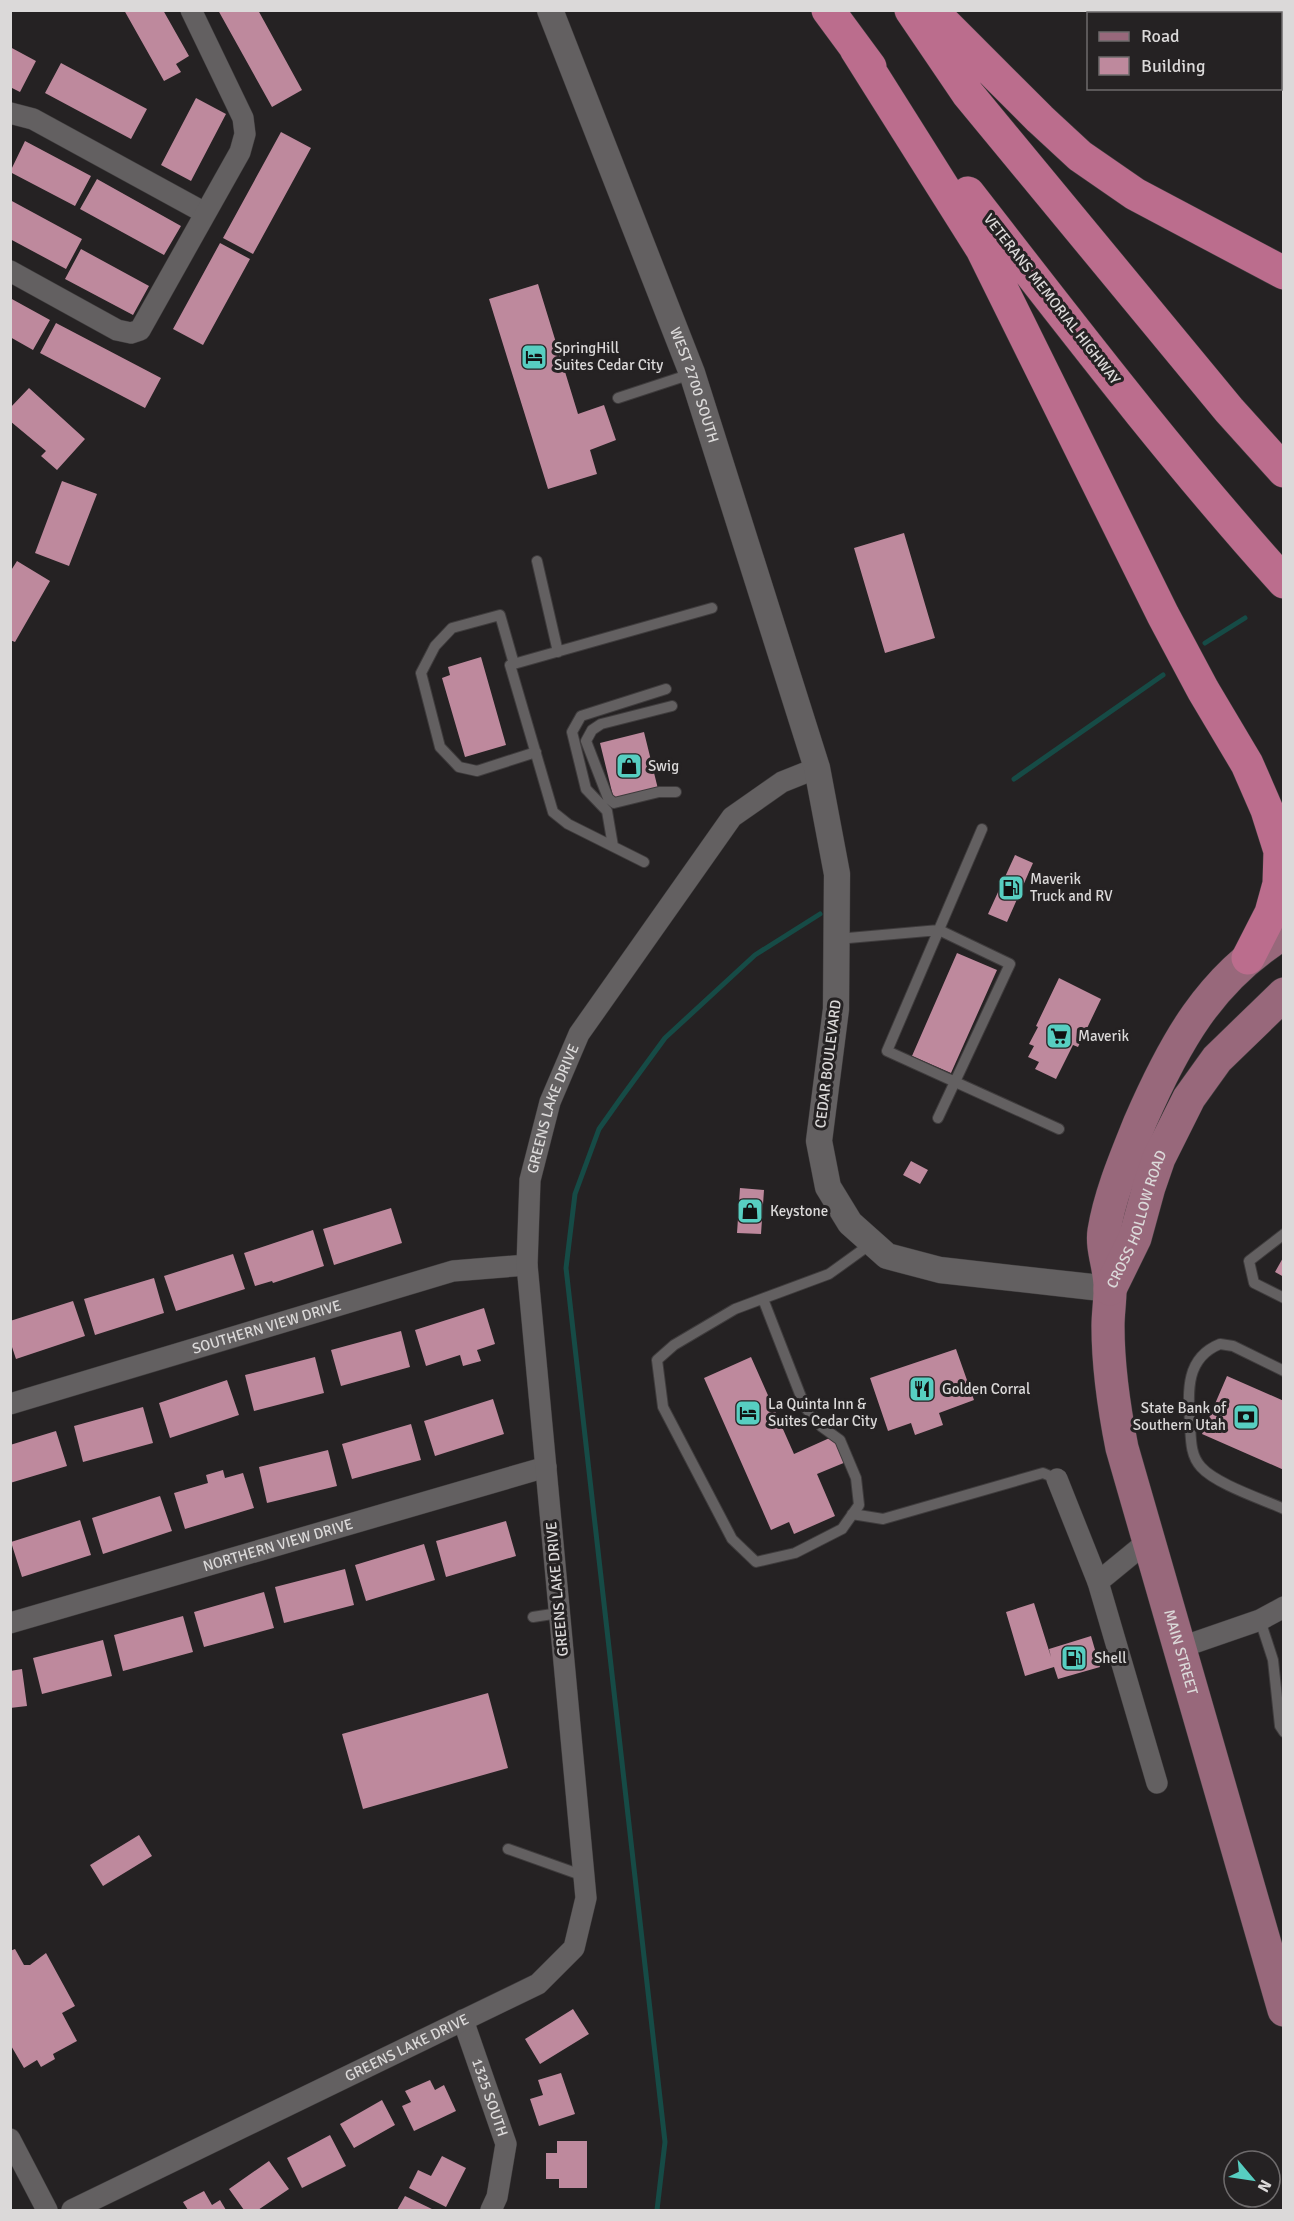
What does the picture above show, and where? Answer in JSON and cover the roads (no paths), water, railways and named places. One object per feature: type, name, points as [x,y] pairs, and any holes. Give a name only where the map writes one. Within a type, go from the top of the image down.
[{"type":"highway","name":"VETERANS MEMORIAL HIGHWAY","points":[[828,10],[1082,339],[1235,528],[1284,582]]},
{"type":"highway","points":[[911,10],[968,94],[1229,410],[1284,471]]},
{"type":"highway","points":[[931,10],[1080,156],[1135,194],[1284,273]]},
{"type":"highway","points":[[856,49],[981,249],[1163,615],[1203,690],[1247,764],[1274,828],[1280,851],[1281,873],[1278,893],[1271,914],[1248,958]]},
{"type":"highway","points":[[1247,764],[1284,800]]},
{"type":"main road","name":"CROSS HOLLOW ROAD","points":[[1110,1289],[1103,1233],[1134,1136],[1164,1068],[1188,1027],[1212,994],[1248,958],[1284,933]]},
{"type":"main road","name":"CROSS HOLLOW ROAD","points":[[1110,1289],[1135,1238],[1146,1195],[1159,1158],[1189,1098],[1226,1050],[1284,994]]},
{"type":"main road","name":"MAIN STREET","points":[[1110,1289],[1108,1327],[1113,1399],[1122,1448],[1284,2010]]},
{"type":"street","points":[[10,271],[117,330],[131,333],[140,330],[240,152],[245,134],[243,118],[191,10]]},
{"type":"street","name":"WEST 2700 SOUTH","points":[[550,10],[692,374],[818,768]]},
{"type":"street","points":[[10,113],[33,119],[206,213]]},
{"type":"street","name":"CEDAR BOULEVARD","points":[[818,768],[837,874],[836,1009],[819,1141],[828,1188],[850,1223],[887,1256],[940,1270],[1110,1289]]},
{"type":"street","name":"GREENS LAKE DRIVE","points":[[72,2211],[538,1984],[574,1948],[586,1899],[527,1265],[530,1180],[550,1102],[579,1034],[732,817],[782,782],[818,768]]},
{"type":"street","name":"SOUTHERN VIEW DRIVE","points":[[10,1404],[453,1271],[527,1265]]},
{"type":"street","name":"NORTHERN VIEW DRIVE","points":[[10,1623],[546,1467]]},
{"type":"street","points":[[1057,1479],[1098,1582],[1157,1783]]},
{"type":"street","points":[[1098,1582],[1148,1541]]},
{"type":"street","points":[[1179,1648],[1260,1620],[1284,1607]]},
{"type":"street","name":"1325 SOUTH","points":[[463,2020],[506,2144],[497,2197],[490,2211]]},
{"type":"street","points":[[10,2139],[47,2211]]},
{"type":"lane","points":[[618,398],[692,374]]},
{"type":"lane","points":[[537,561],[558,652]]},
{"type":"lane","points":[[644,862],[568,824],[553,812],[510,665],[712,608]]},
{"type":"lane","points":[[514,664],[500,615],[452,628],[435,646],[421,673],[440,747],[459,767],[477,771],[536,752]]},
{"type":"lane","points":[[610,807],[586,789],[572,732],[581,716],[666,689]]},
{"type":"lane","points":[[613,846],[608,798],[586,741],[592,730],[601,724],[672,706]]},
{"type":"lane","points":[[610,807],[659,792],[676,792]]},
{"type":"lane","points":[[982,829],[886,1051],[1059,1129]]},
{"type":"lane","points":[[837,939],[939,930],[1010,964],[938,1118]]},
{"type":"lane","points":[[1284,1234],[1249,1261],[1254,1282],[1284,1299]]},
{"type":"lane","points":[[763,1299],[805,1407],[822,1427],[840,1440],[856,1478],[859,1505],[842,1529],[795,1553],[756,1562],[732,1539],[663,1407],[657,1360],[674,1345],[735,1309],[829,1274],[872,1242]]},
{"type":"lane","points":[[1284,1371],[1233,1346],[1220,1344],[1204,1354],[1192,1374],[1188,1389],[1192,1449],[1201,1467],[1211,1476],[1284,1509]]},
{"type":"lane","points":[[852,1514],[883,1519],[1043,1473],[1057,1479]]},
{"type":"lane","points":[[533,1617],[559,1612]]},
{"type":"lane","points":[[1260,1620],[1273,1660],[1280,1726],[1284,1732]]},
{"type":"lane","points":[[508,1849],[584,1876]]},
{"type":"waterway","points":[[1205,643],[1245,618]]},
{"type":"waterway","points":[[1014,779],[1163,675]]},
{"type":"waterway","points":[[657,2210],[665,2142],[566,1268],[575,1194],[599,1129],[665,1038],[755,955],[820,914]]},
{"type":"place","name":"SpringHill Suites Cedar City","points":[[534,357]]},
{"type":"place","name":"Swig","points":[[629,766]]},
{"type":"place","name":"Maverik Truck and RV","points":[[1011,888]]},
{"type":"place","name":"Maverik","points":[[1059,1036]]},
{"type":"place","name":"Keystone","points":[[750,1211]]},
{"type":"place","name":"Golden Corral","points":[[922,1389]]},
{"type":"place","name":"La Quinta Inn & Suites Cedar City","points":[[748,1413]]},
{"type":"place","name":"State Bank of Southern Utah","points":[[1246,1417]]},
{"type":"place","name":"Shell","points":[[1074,1658]]}]
